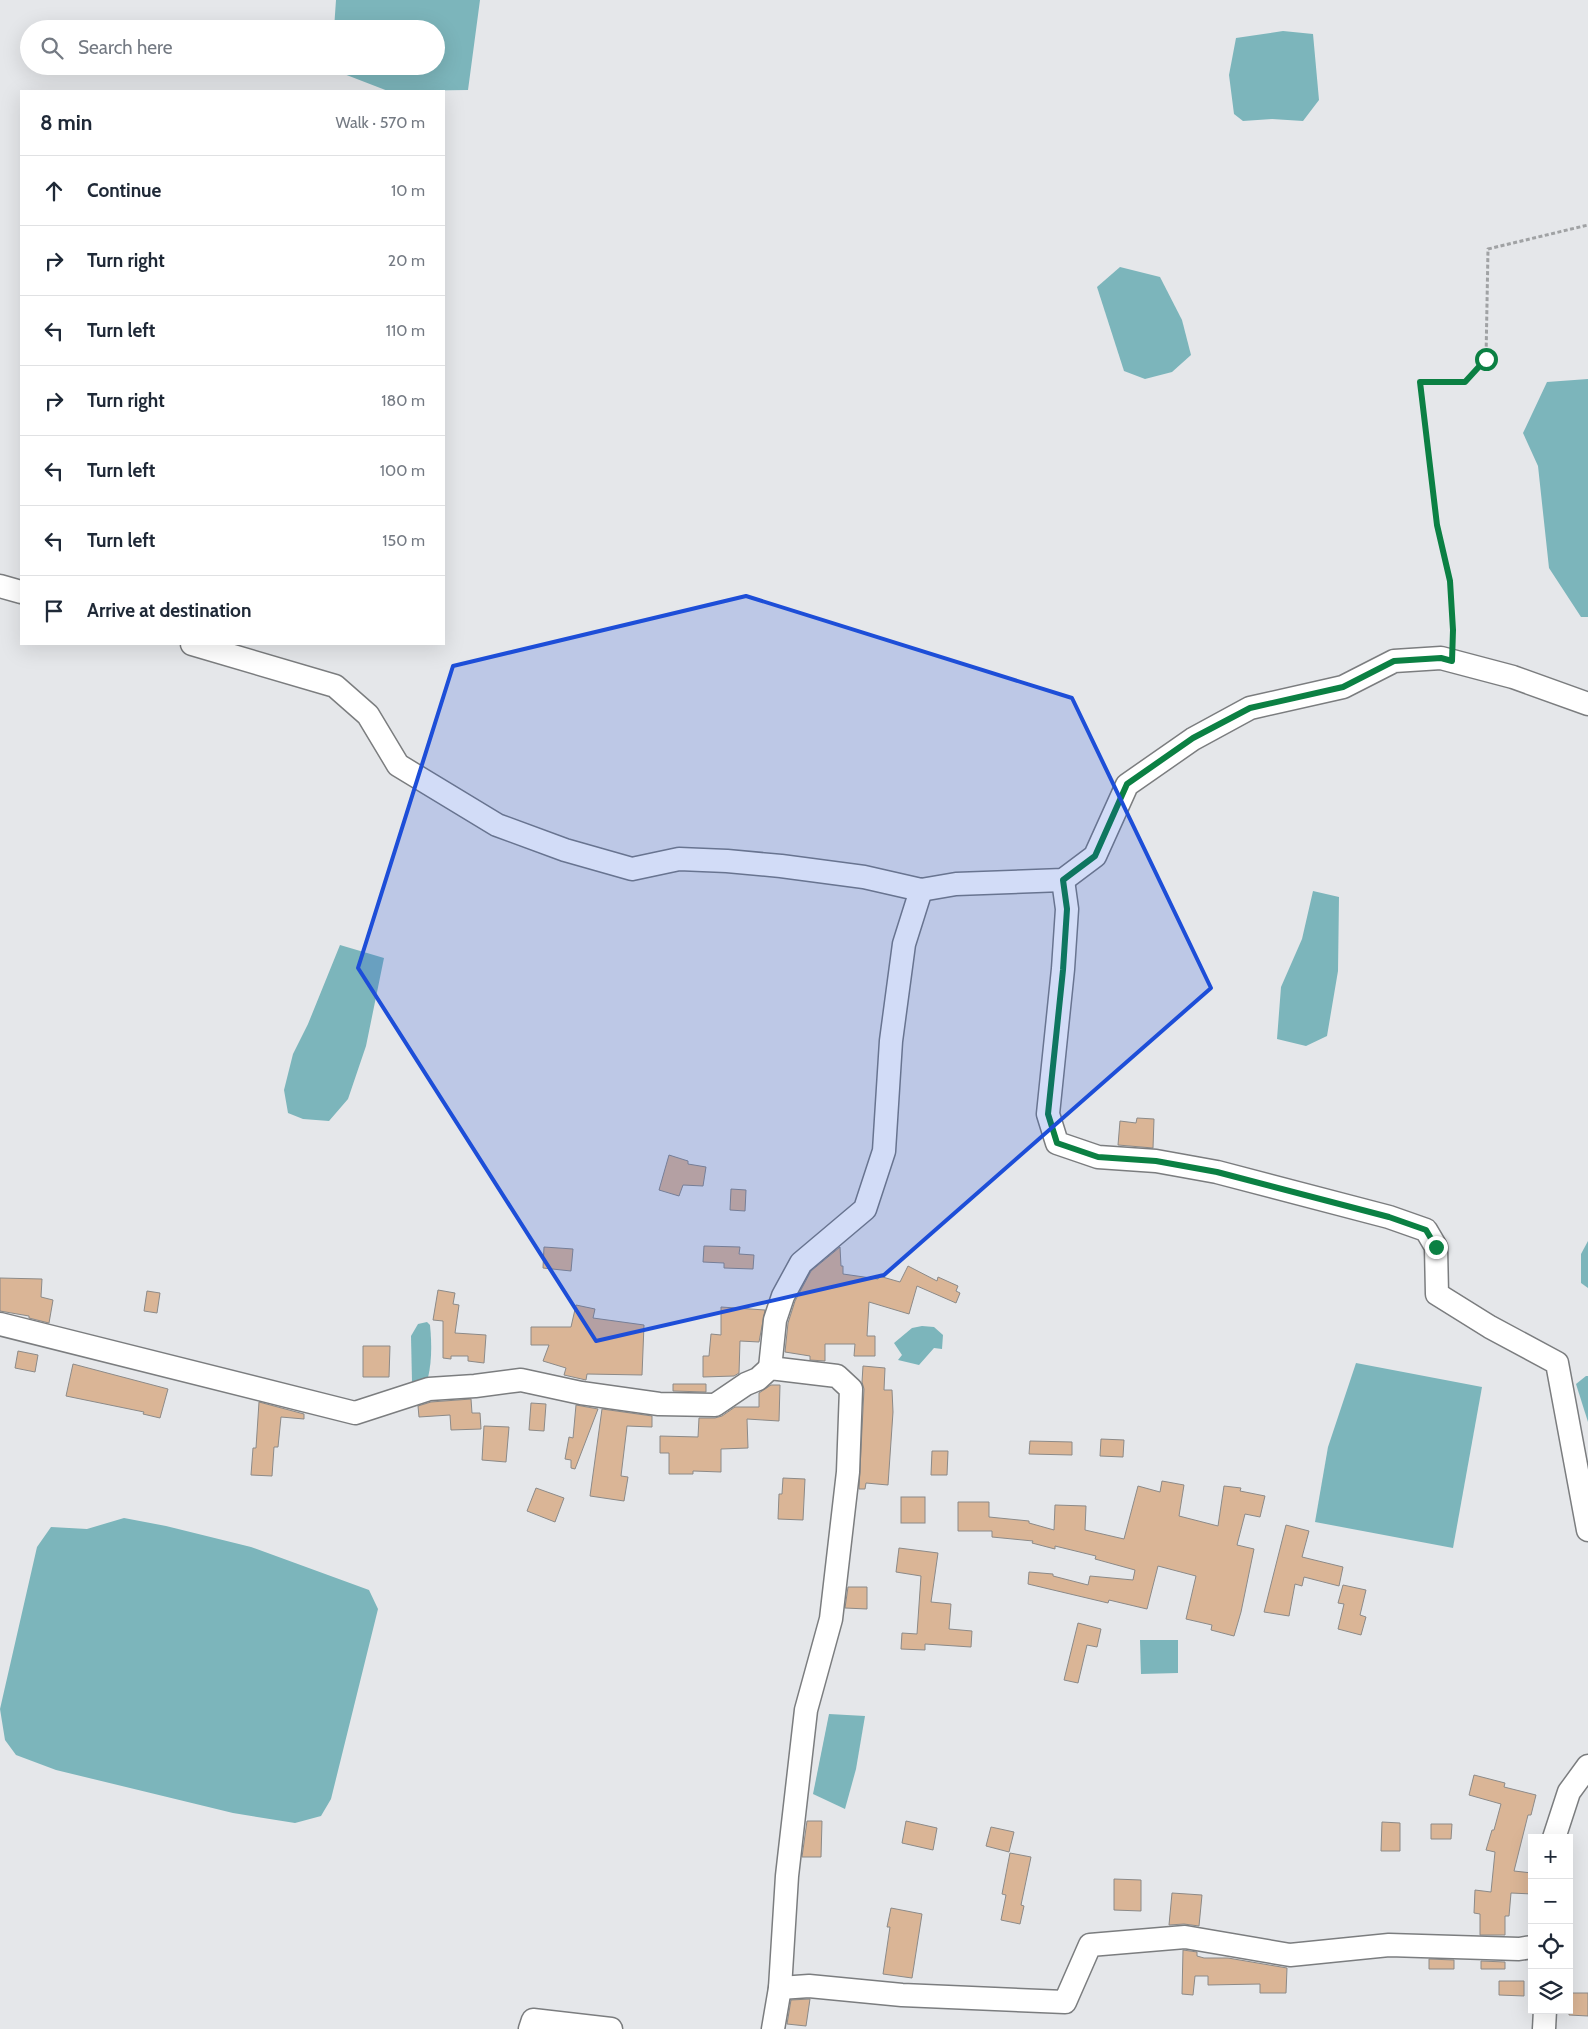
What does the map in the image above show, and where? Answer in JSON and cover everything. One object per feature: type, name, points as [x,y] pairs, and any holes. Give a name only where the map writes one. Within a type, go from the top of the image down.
[{"type":"street","points":[[0,586],[20,592]]},
{"type":"street","points":[[195,645],[335,686],[368,715],[398,765],[497,825],[565,850],[632,869],[678,859],[727,861],[782,866],[864,878],[922,890],[956,884],[1063,880],[1095,856],[1127,784],[1193,738],[1250,708],[1343,687],[1394,661],[1441,658],[1513,677],[1588,704]]},
{"type":"street","points":[[1063,880],[1067,918],[1048,1114],[1057,1143],[1098,1157],[1156,1161],[1217,1172],[1389,1217],[1426,1230],[1436,1247],[1437,1294],[1490,1327],[1557,1364],[1588,1530]]},
{"type":"street","points":[[0,1324],[355,1413],[429,1389],[521,1380],[581,1393],[659,1404],[715,1405],[746,1384],[758,1379],[770,1368],[775,1320],[782,1296],[801,1263],[866,1209],[884,1152],[891,1041],[904,944],[922,890]]},
{"type":"street","points":[[770,1368],[838,1376],[850,1389],[848,1472],[831,1619],[806,1710],[786,1876],[780,1988],[773,2029]]},
{"type":"street","points":[[1555,1834],[1568,1792],[1588,1766]]},
{"type":"street","points":[[780,1988],[809,1986],[902,1995],[1065,2002],[1090,1945],[1185,1938],[1290,1955],[1389,1945],[1519,1949],[1528,1948]]},
{"type":"street","points":[[1544,2029],[1545,2014]]},
{"type":"street","points":[[530,2029],[533,2020],[611,2029]]},
{"type":"path","points":[[1452,661],[1453,630],[1450,581],[1437,525],[1420,382],[1465,382],[1486,359],[1488,249],[1588,225]]},
{"type":"highlighted area","points":[[746,596],[1072,698],[1211,988],[884,1275],[596,1341],[358,968],[453,666]]},
{"type":"water","points":[[336,0],[480,0],[468,90],[385,90],[347,75],[445,75],[445,20],[335,20]]},
{"type":"water","points":[[1283,31],[1313,34],[1319,100],[1303,121],[1272,119],[1243,121],[1234,114],[1229,75],[1236,38]]},
{"type":"water","points":[[1120,267],[1160,277],[1182,320],[1191,355],[1172,372],[1145,379],[1124,371],[1097,287]]},
{"type":"water","points":[[1588,379],[1588,617],[1581,617],[1549,568],[1538,466],[1523,433],[1547,382]]},
{"type":"water","points":[[1313,891],[1339,897],[1338,971],[1327,1036],[1306,1046],[1277,1039],[1281,987],[1302,939]]},
{"type":"water","points":[[340,945],[384,958],[366,1046],[348,1099],[329,1121],[303,1119],[288,1113],[284,1090],[293,1054],[308,1024]]},
{"type":"water","points":[[1588,1241],[1588,1288],[1581,1283],[1581,1254]]},
{"type":"water","points":[[427,1322],[430,1325],[431,1348],[426,1385],[412,1382],[411,1336],[418,1324]]},
{"type":"water","points":[[922,1326],[934,1327],[943,1335],[942,1349],[934,1348],[919,1365],[898,1360],[902,1355],[894,1343],[912,1328]]},
{"type":"water","points":[[1356,1363],[1482,1387],[1453,1548],[1315,1522],[1328,1447]]},
{"type":"water","points":[[1588,1376],[1588,1422],[1576,1384]]},
{"type":"water","points":[[124,1518],[166,1526],[251,1547],[369,1590],[378,1609],[331,1799],[321,1816],[295,1823],[233,1813],[56,1770],[16,1755],[5,1740],[0,1709],[37,1547],[51,1527],[87,1529]]},
{"type":"water","points":[[1140,1640],[1178,1640],[1178,1673],[1141,1674]]},
{"type":"water","points":[[829,1714],[865,1716],[856,1769],[845,1809],[813,1794]]},
{"type":"building","points":[[1137,1118],[1154,1119],[1153,1148],[1118,1145],[1120,1121],[1136,1123]]},
{"type":"building","points":[[669,1155],[688,1161],[688,1164],[706,1167],[703,1186],[683,1185],[679,1196],[659,1190]]},
{"type":"building","points":[[731,1189],[746,1190],[745,1211],[730,1210]]},
{"type":"building","points":[[704,1246],[740,1247],[739,1254],[754,1255],[753,1269],[724,1268],[724,1263],[703,1262]]},
{"type":"building","points":[[544,1247],[573,1249],[571,1271],[543,1268]]},
{"type":"building","points":[[840,1247],[843,1274],[878,1279],[879,1276],[900,1282],[908,1266],[937,1281],[938,1277],[958,1286],[956,1291],[960,1293],[956,1303],[917,1286],[909,1314],[869,1302],[867,1336],[875,1336],[875,1356],[854,1356],[855,1344],[825,1344],[825,1361],[810,1360],[810,1356],[785,1352],[788,1323],[795,1301],[811,1271]]},
{"type":"building","points":[[0,1278],[42,1279],[41,1297],[53,1300],[49,1323],[29,1318],[29,1316],[0,1311]]},
{"type":"building","points":[[438,1290],[455,1293],[453,1304],[459,1305],[455,1333],[486,1335],[484,1363],[468,1361],[468,1356],[451,1356],[451,1359],[443,1358],[443,1321],[433,1320]]},
{"type":"building","points":[[147,1291],[160,1293],[157,1313],[144,1311]]},
{"type":"building","points":[[576,1305],[595,1309],[593,1318],[644,1325],[642,1375],[587,1374],[586,1380],[564,1375],[566,1368],[543,1361],[549,1345],[531,1345],[531,1327],[571,1327]]},
{"type":"building","points":[[721,1307],[765,1310],[759,1342],[740,1341],[739,1373],[734,1376],[703,1377],[703,1356],[709,1356],[711,1334],[721,1335]]},
{"type":"building","points":[[363,1346],[390,1346],[389,1377],[363,1377]]},
{"type":"building","points":[[18,1351],[38,1355],[35,1372],[15,1368]]},
{"type":"building","points":[[73,1364],[168,1389],[160,1418],[143,1414],[144,1412],[66,1396]]},
{"type":"building","points":[[863,1366],[885,1368],[884,1390],[892,1390],[893,1412],[888,1485],[866,1483],[865,1489],[859,1489],[864,1389],[862,1382]]},
{"type":"building","points":[[673,1384],[706,1384],[706,1392],[673,1391]]},
{"type":"building","points":[[771,1385],[780,1385],[779,1421],[747,1419],[748,1448],[721,1449],[721,1472],[693,1471],[693,1474],[669,1474],[669,1453],[660,1453],[660,1436],[698,1437],[699,1418],[722,1416],[735,1407],[759,1407],[759,1393]]},
{"type":"building","points":[[471,1399],[472,1413],[480,1413],[481,1429],[451,1430],[450,1415],[419,1417],[418,1406],[431,1402]]},
{"type":"building","points":[[259,1402],[304,1414],[304,1419],[281,1417],[278,1447],[274,1447],[272,1476],[251,1475],[253,1448],[256,1448]]},
{"type":"building","points":[[531,1403],[546,1404],[544,1431],[529,1430]]},
{"type":"building","points":[[576,1405],[598,1409],[575,1469],[571,1468],[571,1460],[565,1459],[569,1437],[573,1438]]},
{"type":"building","points":[[602,1409],[652,1416],[652,1427],[627,1426],[621,1476],[628,1477],[624,1501],[590,1496]]},
{"type":"building","points":[[484,1426],[509,1427],[506,1462],[482,1460]]},
{"type":"building","points":[[1101,1439],[1124,1440],[1123,1457],[1100,1456]]},
{"type":"building","points":[[1030,1441],[1072,1442],[1072,1455],[1029,1454]]},
{"type":"building","points":[[932,1451],[948,1451],[947,1475],[931,1475]]},
{"type":"building","points":[[783,1478],[805,1479],[803,1520],[778,1519],[779,1494],[782,1494]]},
{"type":"building","points":[[1162,1481],[1184,1485],[1179,1516],[1218,1526],[1224,1486],[1241,1488],[1240,1491],[1265,1496],[1260,1517],[1245,1514],[1237,1545],[1254,1549],[1234,1636],[1211,1630],[1212,1625],[1186,1619],[1196,1576],[1158,1566],[1147,1609],[1109,1600],[1108,1603],[1028,1584],[1029,1572],[1053,1574],[1053,1576],[1088,1585],[1090,1576],[1133,1580],[1135,1570],[1095,1559],[1096,1556],[1055,1546],[1055,1549],[1032,1543],[1033,1541],[992,1537],[992,1531],[958,1531],[958,1502],[989,1502],[989,1517],[1029,1521],[1029,1523],[1054,1530],[1055,1505],[1086,1506],[1085,1530],[1124,1539],[1138,1486],[1160,1492]]},
{"type":"building","points":[[536,1488],[564,1498],[555,1522],[527,1511]]},
{"type":"building","points":[[901,1497],[925,1497],[925,1523],[901,1523]]},
{"type":"building","points":[[1286,1525],[1309,1531],[1302,1557],[1343,1567],[1339,1586],[1304,1577],[1302,1586],[1295,1584],[1289,1616],[1264,1612]]},
{"type":"building","points":[[899,1548],[938,1553],[931,1602],[951,1604],[949,1629],[972,1631],[971,1647],[925,1644],[925,1650],[901,1649],[902,1633],[917,1634],[921,1576],[896,1572]]},
{"type":"building","points":[[1343,1585],[1366,1590],[1360,1615],[1366,1617],[1361,1635],[1338,1629],[1344,1604],[1338,1603]]},
{"type":"building","points":[[848,1587],[867,1587],[867,1609],[845,1608]]},
{"type":"building","points":[[1078,1623],[1101,1629],[1097,1647],[1087,1645],[1078,1683],[1064,1680]]},
{"type":"building","points":[[1474,1775],[1505,1783],[1504,1787],[1536,1795],[1531,1815],[1528,1815],[1514,1871],[1528,1873],[1528,1894],[1511,1893],[1509,1916],[1505,1916],[1505,1935],[1480,1935],[1480,1914],[1474,1913],[1475,1890],[1491,1892],[1495,1852],[1486,1850],[1501,1804],[1469,1795]]},
{"type":"building","points":[[807,1821],[822,1821],[821,1857],[802,1857]]},
{"type":"building","points":[[906,1821],[937,1828],[933,1850],[902,1843]]},
{"type":"building","points":[[1382,1822],[1400,1823],[1400,1851],[1381,1851]]},
{"type":"building","points":[[1431,1824],[1452,1824],[1451,1839],[1431,1839]]},
{"type":"building","points":[[991,1827],[1014,1832],[1009,1852],[986,1846]]},
{"type":"building","points":[[1010,1853],[1031,1857],[1021,1905],[1024,1906],[1020,1924],[1001,1920],[1006,1895],[1002,1894]]},
{"type":"building","points":[[1114,1879],[1141,1880],[1141,1911],[1114,1910]]},
{"type":"building","points":[[1172,1893],[1202,1895],[1199,1926],[1169,1925]]},
{"type":"building","points":[[891,1908],[922,1914],[912,1978],[883,1974],[890,1927],[887,1927]]},
{"type":"building","points":[[1183,1950],[1197,1952],[1197,1956],[1204,1958],[1228,1958],[1287,1968],[1286,1993],[1260,1993],[1260,1984],[1208,1985],[1208,1976],[1195,1976],[1193,1995],[1182,1994]]},
{"type":"building","points":[[1429,1959],[1454,1960],[1454,1969],[1429,1969]]},
{"type":"building","points":[[1481,1961],[1505,1962],[1505,1969],[1481,1969]]},
{"type":"building","points":[[1499,1981],[1524,1981],[1524,1996],[1499,1995]]},
{"type":"building","points":[[1573,1993],[1588,1993],[1588,2016],[1569,2015],[1573,2014]]},
{"type":"building","points":[[810,1999],[806,2026],[787,2024],[791,2000]]},
{"type":"route","points":[[1436,1247],[1426,1230],[1389,1217],[1217,1172],[1156,1161],[1098,1157],[1057,1143],[1048,1114],[1063,970],[1067,909],[1063,880],[1095,856],[1127,784],[1193,738],[1250,708],[1343,687],[1394,661],[1441,658],[1452,661],[1453,630],[1450,581],[1437,525],[1420,382],[1465,382],[1486,359]]}]
